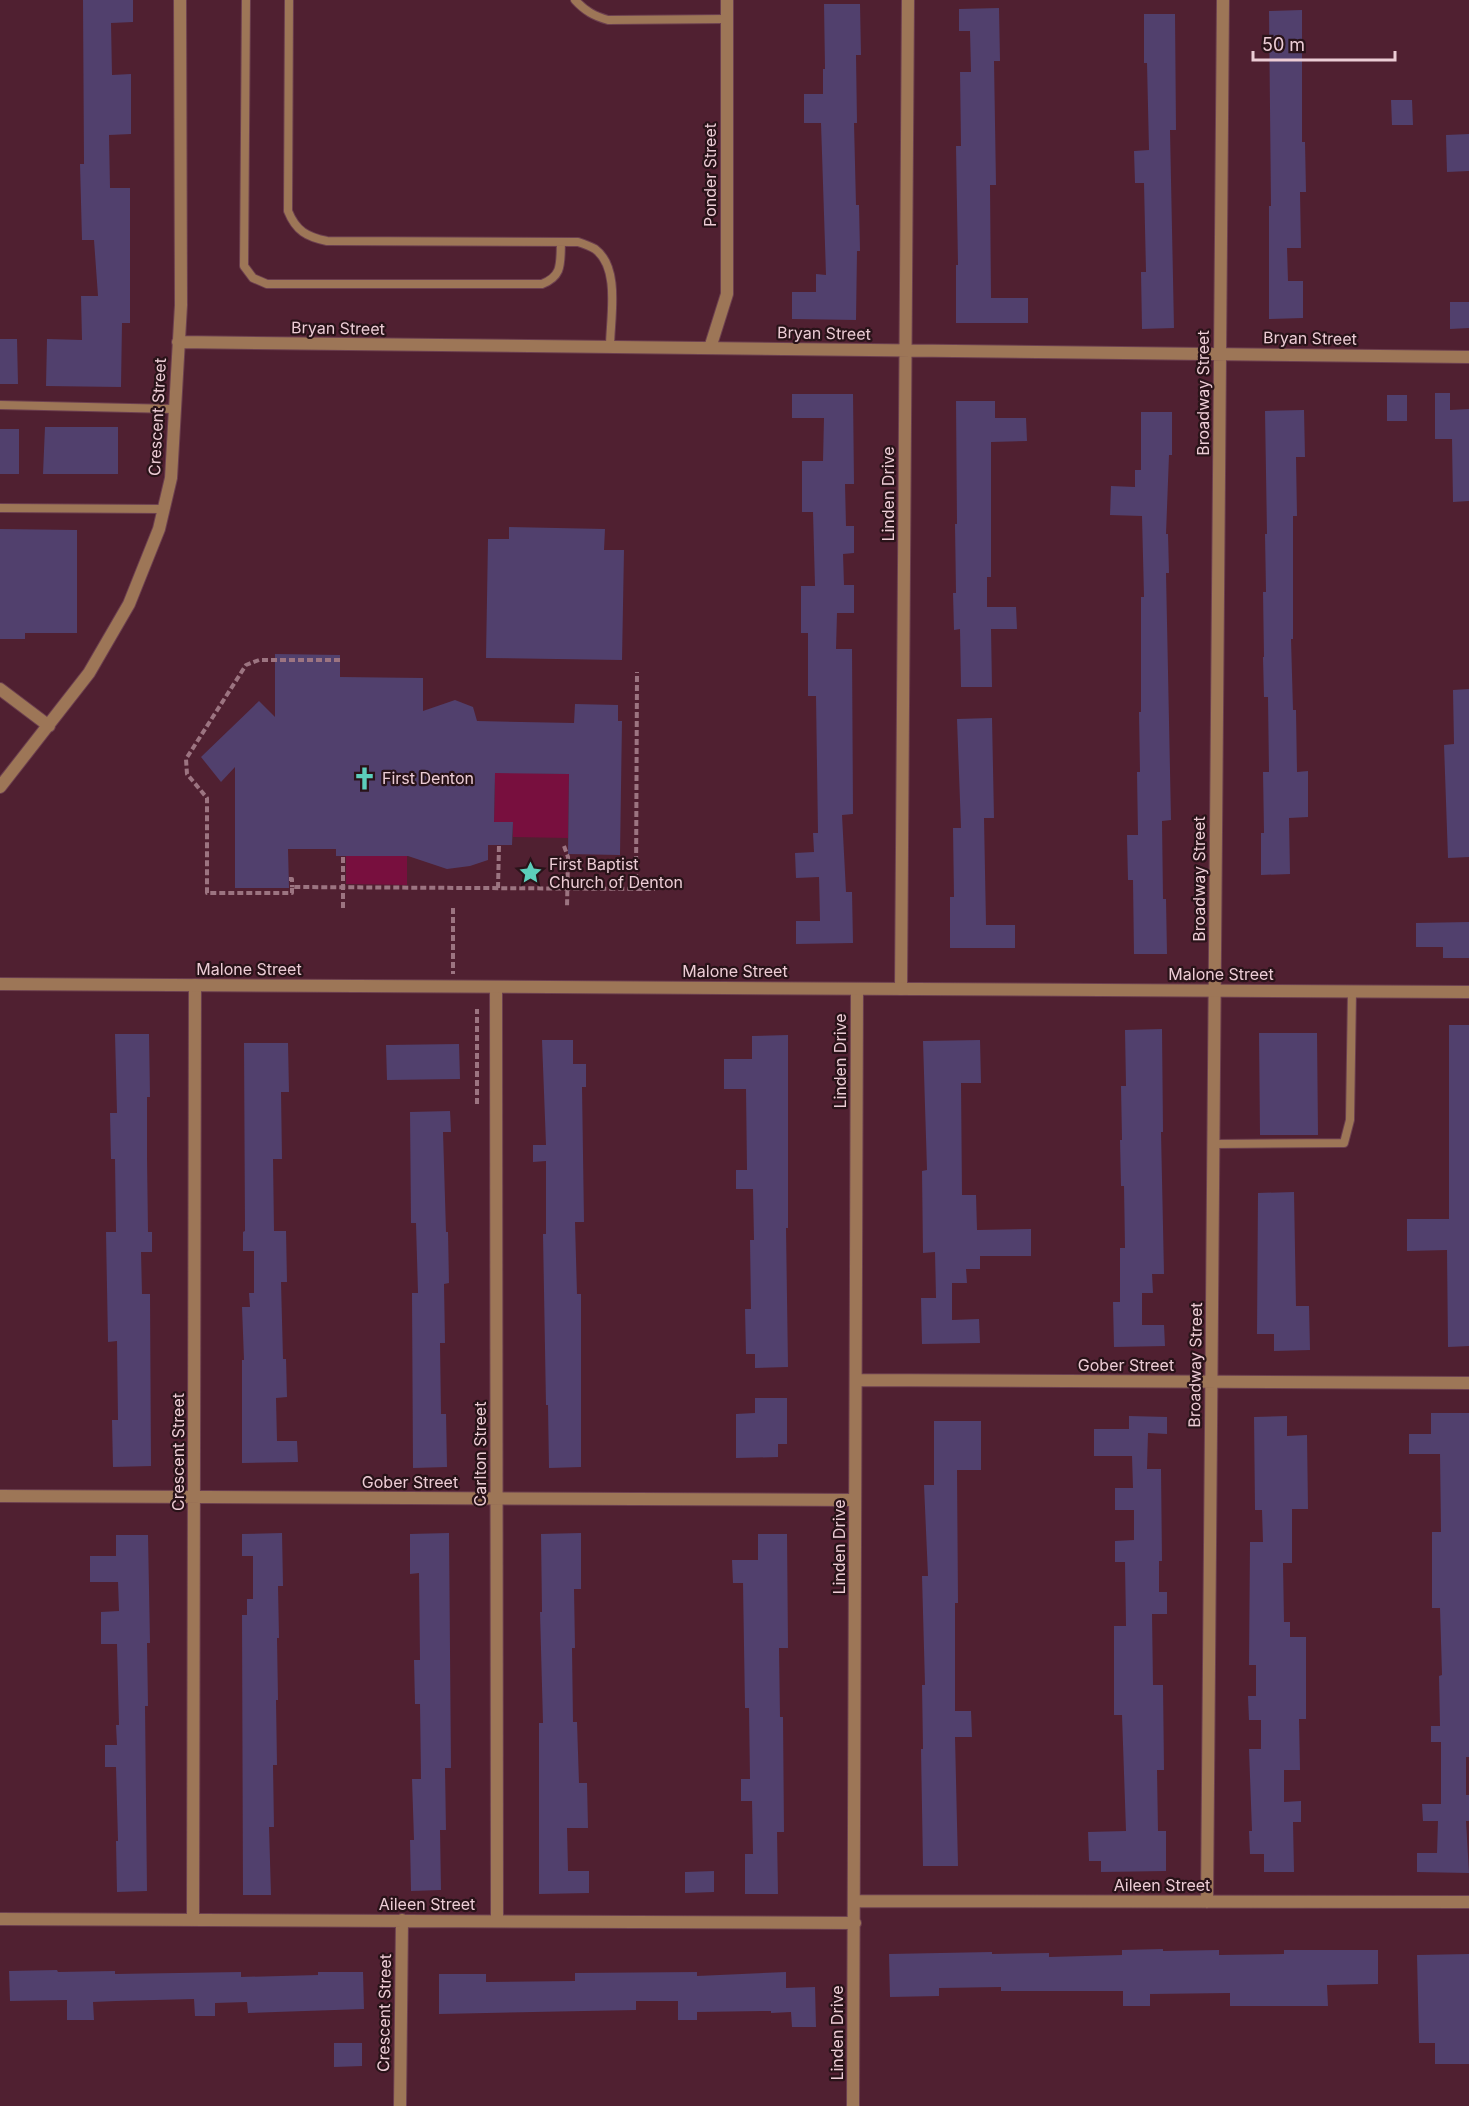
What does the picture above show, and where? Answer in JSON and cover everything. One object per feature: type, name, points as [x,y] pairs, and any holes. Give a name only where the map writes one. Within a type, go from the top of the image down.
[{"type":"street","name":"Crescent Street","points":[[0,787],[89,673],[117,628],[159,529],[164,509],[171,478],[181,305],[180,0]]},
{"type":"street","name":"Ponder Street","points":[[710,348],[727,294],[727,0]]},
{"type":"street","name":"Linden Drive","points":[[901,989],[908,0]]},
{"type":"street","name":"Broadway Street","points":[[1207,1902],[1222,0]]},
{"type":"street","name":"Bryan Street","points":[[178,342],[1469,357]]},
{"type":"street","points":[[0,689],[49,726]]},
{"type":"street","name":"Malone Street","points":[[0,984],[1469,992]]},
{"type":"street","name":"Crescent Street","points":[[193,1920],[195,985]]},
{"type":"street","name":"Carlton Street","points":[[496,987],[496,1921]]},
{"type":"street","name":"Linden Drive","points":[[854,2106],[857,988]]},
{"type":"street","name":"Gober Street","points":[[856,1380],[1469,1383]]},
{"type":"street","name":"Gober Street","points":[[0,1496],[855,1500]]},
{"type":"street","name":"Aileen Street","points":[[854,1901],[1469,1902]]},
{"type":"street","name":"Aileen Street","points":[[0,1919],[855,1923]]},
{"type":"street","name":"Crescent Street","points":[[400,2106],[402,1920]]},
{"type":"lane","points":[[246,0],[244,266],[253,278],[267,284],[542,284],[552,280],[558,273],[561,243]]},
{"type":"lane","points":[[289,0],[288,211],[293,223],[312,238],[327,241],[578,243],[594,248],[604,257],[610,273],[612,288],[610,347]]},
{"type":"lane","points":[[576,0],[596,17],[608,20],[727,19]]},
{"type":"lane","points":[[0,405],[174,409]]},
{"type":"lane","points":[[0,508],[164,509]]},
{"type":"lane","points":[[1213,1144],[1344,1143],[1350,1120],[1353,991]]},
{"type":"path","points":[[289,879],[292,879],[292,893],[207,893],[207,798],[187,774],[186,759],[246,665],[258,660],[340,660]]},
{"type":"path","points":[[636,889],[637,672]]},
{"type":"path","points":[[498,888],[499,845]]},
{"type":"path","points":[[564,846],[568,857],[567,908]]},
{"type":"path","points":[[343,856],[343,908]]},
{"type":"path","points":[[292,887],[655,890]]},
{"type":"path","points":[[453,908],[454,987]]},
{"type":"path","points":[[477,1009],[477,1104]]},
{"type":"shaded area","points":[[490,772],[569,774],[568,838],[513,837],[513,822],[494,822],[495,784]]},
{"type":"shaded area","points":[[346,856],[407,856],[407,885],[346,884]]},
{"type":"building","points":[[83,0],[133,0],[133,22],[111,23],[112,75],[131,74],[131,134],[109,135],[110,188],[130,188],[130,323],[122,323],[121,387],[46,386],[47,339],[82,340],[81,296],[98,296],[94,240],[82,240],[80,164],[84,164]]},
{"type":"building","points":[[824,4],[860,4],[861,55],[856,55],[857,123],[854,123],[856,205],[859,205],[860,251],[857,251],[856,320],[792,319],[792,292],[816,292],[816,274],[826,275],[821,123],[804,123],[804,94],[823,94]]},
{"type":"building","points":[[999,8],[1000,61],[994,61],[996,185],[990,185],[991,298],[1028,298],[1028,323],[956,323],[956,265],[958,265],[956,146],[961,146],[960,72],[971,72],[970,31],[959,31],[959,9]]},
{"type":"building","points":[[1302,10],[1302,142],[1305,142],[1306,192],[1300,192],[1301,248],[1287,248],[1288,281],[1303,281],[1303,318],[1269,319],[1269,206],[1271,206],[1269,11]]},
{"type":"building","points":[[1144,14],[1175,14],[1176,130],[1170,130],[1174,328],[1142,329],[1141,272],[1146,272],[1144,183],[1135,183],[1134,151],[1149,150],[1147,63],[1144,63]]},
{"type":"building","points":[[1391,100],[1412,100],[1413,125],[1392,125]]},
{"type":"building","points":[[1469,134],[1469,171],[1447,172],[1446,135]]},
{"type":"building","points":[[1450,302],[1469,302],[1469,328],[1450,329]]},
{"type":"building","points":[[0,339],[17,339],[18,384],[0,384]]},
{"type":"building","points":[[1435,393],[1450,393],[1450,410],[1469,409],[1469,501],[1453,502],[1452,439],[1435,439]]},
{"type":"building","points":[[792,394],[853,394],[854,484],[845,484],[846,526],[854,526],[854,553],[843,554],[844,585],[854,585],[854,613],[837,613],[836,649],[852,649],[853,814],[842,815],[846,892],[852,892],[853,943],[796,944],[796,921],[820,921],[819,877],[796,878],[795,853],[814,852],[813,833],[818,833],[816,696],[808,696],[808,633],[801,633],[801,586],[815,586],[813,512],[802,512],[802,461],[823,461],[824,418],[792,418]]},
{"type":"building","points":[[1387,395],[1407,395],[1407,421],[1387,421]]},
{"type":"building","points":[[956,401],[995,401],[995,418],[1026,418],[1027,441],[991,442],[991,577],[987,577],[987,607],[1016,607],[1017,629],[991,629],[992,687],[961,687],[960,629],[954,630],[953,593],[956,593]]},
{"type":"building","points":[[1304,410],[1305,457],[1296,457],[1297,516],[1293,516],[1293,639],[1291,639],[1297,772],[1308,771],[1308,817],[1289,818],[1290,874],[1261,875],[1261,833],[1264,833],[1263,772],[1269,772],[1268,697],[1264,697],[1263,657],[1263,592],[1266,592],[1265,534],[1267,534],[1265,411]]},
{"type":"building","points":[[1141,412],[1172,412],[1172,455],[1169,455],[1166,534],[1168,534],[1169,573],[1166,573],[1171,820],[1162,821],[1163,899],[1166,899],[1167,954],[1134,954],[1133,880],[1128,880],[1127,835],[1138,835],[1141,597],[1144,597],[1142,516],[1110,515],[1111,486],[1135,487],[1135,470],[1141,470]]},
{"type":"building","points":[[45,427],[118,427],[118,474],[43,474]]},
{"type":"building","points":[[0,429],[19,429],[19,474],[0,474]]},
{"type":"building","points":[[509,527],[605,529],[604,550],[624,550],[622,660],[486,658],[488,539],[509,539]]},
{"type":"building","points":[[0,529],[77,530],[77,633],[25,633],[25,639],[0,639]]},
{"type":"building","name":"First Denton","points":[[275,654],[340,655],[340,677],[423,678],[423,711],[455,700],[473,707],[477,721],[574,723],[575,704],[618,705],[618,721],[622,721],[620,855],[568,854],[569,774],[495,773],[494,822],[513,822],[512,845],[488,845],[488,860],[470,866],[447,869],[408,856],[336,856],[336,849],[288,849],[289,888],[235,888],[235,767],[221,782],[201,757],[259,701],[275,717]]},
{"type":"building","points":[[1469,689],[1469,857],[1448,858],[1444,745],[1454,744],[1453,690]]},
{"type":"building","points":[[992,718],[994,818],[984,818],[986,925],[1015,925],[1015,948],[950,948],[950,897],[954,897],[953,828],[961,828],[957,719]]},
{"type":"building","points":[[1469,922],[1469,958],[1443,958],[1443,947],[1416,947],[1416,923]]},
{"type":"building","points":[[1449,1025],[1469,1025],[1469,1346],[1448,1347],[1447,1250],[1407,1251],[1407,1219],[1449,1219]]},
{"type":"building","points":[[1162,1029],[1163,1132],[1161,1132],[1164,1274],[1152,1274],[1153,1293],[1142,1293],[1142,1325],[1164,1325],[1165,1346],[1114,1347],[1113,1302],[1120,1302],[1120,1248],[1125,1248],[1124,1186],[1121,1186],[1120,1140],[1122,1140],[1121,1086],[1126,1086],[1125,1030]]},
{"type":"building","points":[[1259,1033],[1317,1033],[1318,1135],[1260,1135]]},
{"type":"building","points":[[115,1034],[149,1034],[148,1232],[152,1232],[152,1252],[141,1252],[142,1294],[150,1294],[151,1466],[113,1467],[112,1420],[118,1420],[117,1341],[108,1342],[106,1232],[116,1232],[115,1159],[111,1159],[110,1113],[117,1113]]},
{"type":"building","points":[[788,1035],[788,1228],[786,1228],[788,1367],[755,1368],[755,1354],[746,1354],[745,1309],[751,1309],[750,1240],[754,1240],[753,1189],[736,1189],[736,1170],[747,1170],[746,1089],[724,1089],[724,1059],[752,1059],[752,1036]]},
{"type":"building","points":[[542,1040],[573,1040],[573,1064],[586,1064],[586,1087],[582,1087],[584,1222],[575,1222],[577,1294],[581,1294],[581,1467],[549,1468],[543,1234],[546,1234],[546,1161],[533,1162],[533,1145],[546,1145]]},
{"type":"building","points":[[980,1040],[981,1083],[961,1083],[962,1195],[976,1195],[977,1230],[1031,1229],[1031,1256],[980,1256],[980,1269],[966,1269],[967,1283],[952,1283],[952,1320],[979,1319],[980,1343],[922,1344],[921,1298],[936,1298],[935,1252],[923,1253],[922,1171],[927,1170],[923,1041]]},
{"type":"building","points":[[244,1043],[288,1043],[289,1092],[281,1092],[282,1159],[273,1159],[274,1231],[286,1231],[287,1282],[281,1282],[283,1359],[286,1359],[287,1397],[276,1398],[277,1441],[297,1441],[298,1462],[242,1463],[242,1360],[244,1360],[242,1307],[250,1307],[249,1293],[254,1293],[254,1251],[243,1251],[243,1232],[245,1231]]},
{"type":"building","points":[[459,1044],[460,1079],[387,1080],[386,1045]]},
{"type":"building","points":[[450,1111],[451,1132],[443,1132],[449,1283],[444,1284],[445,1343],[440,1343],[441,1414],[446,1414],[447,1467],[413,1468],[412,1293],[418,1293],[416,1223],[411,1223],[410,1112]]},
{"type":"building","points":[[1294,1192],[1296,1306],[1309,1306],[1310,1350],[1274,1351],[1274,1334],[1257,1334],[1258,1193]]},
{"type":"building","points":[[755,1398],[787,1398],[787,1444],[778,1444],[778,1457],[736,1458],[736,1414],[755,1413]]},
{"type":"building","points":[[1431,1413],[1469,1413],[1469,1757],[1466,1757],[1466,1795],[1469,1795],[1469,1821],[1466,1821],[1469,1873],[1417,1872],[1417,1853],[1437,1853],[1438,1821],[1423,1821],[1422,1804],[1441,1804],[1441,1742],[1431,1742],[1431,1726],[1440,1726],[1439,1676],[1442,1675],[1440,1608],[1432,1608],[1432,1532],[1441,1532],[1440,1454],[1409,1454],[1409,1434],[1431,1434]]},
{"type":"building","points":[[1129,1416],[1167,1417],[1167,1434],[1148,1433],[1147,1469],[1161,1469],[1162,1561],[1159,1561],[1159,1592],[1167,1592],[1167,1614],[1152,1614],[1153,1685],[1163,1685],[1164,1770],[1157,1770],[1158,1831],[1166,1831],[1166,1871],[1101,1872],[1101,1861],[1089,1861],[1088,1832],[1126,1831],[1122,1715],[1114,1715],[1114,1626],[1126,1626],[1125,1562],[1115,1562],[1115,1541],[1134,1540],[1134,1510],[1115,1510],[1115,1488],[1133,1488],[1132,1456],[1094,1456],[1094,1429],[1129,1429]]},
{"type":"building","points":[[1287,1416],[1287,1436],[1307,1435],[1308,1509],[1292,1509],[1292,1563],[1283,1563],[1284,1622],[1290,1622],[1290,1637],[1306,1637],[1306,1719],[1299,1719],[1300,1770],[1284,1770],[1284,1802],[1301,1801],[1301,1822],[1293,1822],[1294,1872],[1264,1872],[1264,1854],[1250,1854],[1249,1831],[1252,1831],[1249,1749],[1261,1749],[1261,1720],[1249,1720],[1248,1696],[1256,1696],[1256,1665],[1249,1665],[1250,1542],[1263,1542],[1262,1510],[1255,1510],[1254,1417]]},
{"type":"building","points":[[934,1421],[981,1421],[981,1470],[957,1470],[958,1603],[955,1603],[955,1711],[971,1711],[972,1737],[955,1737],[958,1866],[923,1866],[921,1749],[923,1749],[922,1685],[925,1685],[922,1576],[928,1576],[924,1485],[934,1485]]},
{"type":"building","points":[[282,1533],[283,1586],[278,1586],[277,1765],[273,1765],[274,1827],[269,1827],[271,1895],[243,1895],[242,1615],[247,1615],[247,1599],[253,1599],[253,1556],[242,1556],[242,1534]]},
{"type":"building","points":[[449,1533],[451,1768],[445,1768],[446,1830],[440,1830],[441,1890],[411,1891],[410,1840],[414,1840],[412,1779],[421,1779],[420,1704],[415,1704],[414,1660],[420,1660],[419,1573],[410,1574],[410,1534]]},
{"type":"building","points":[[581,1533],[581,1589],[574,1589],[573,1722],[577,1722],[579,1783],[587,1783],[588,1828],[567,1828],[568,1871],[589,1871],[589,1893],[539,1894],[539,1723],[543,1723],[540,1612],[542,1612],[541,1534]]},
{"type":"building","points":[[758,1534],[787,1534],[788,1648],[779,1648],[780,1717],[783,1717],[784,1832],[777,1832],[778,1894],[745,1894],[745,1854],[753,1854],[752,1801],[741,1801],[741,1779],[750,1779],[749,1708],[745,1708],[743,1583],[733,1583],[732,1560],[758,1560]]},
{"type":"building","points":[[116,1535],[148,1535],[150,1643],[147,1643],[148,1706],[145,1706],[147,1891],[117,1892],[116,1767],[105,1767],[105,1745],[117,1745],[116,1725],[119,1725],[117,1644],[101,1644],[101,1612],[119,1611],[118,1582],[90,1582],[90,1556],[116,1556]]},
{"type":"building","points":[[714,1871],[714,1892],[685,1893],[685,1872]]},
{"type":"building","points":[[1163,1949],[1163,1951],[1219,1950],[1219,1955],[1284,1954],[1284,1950],[1378,1950],[1378,1984],[1327,1985],[1328,2006],[1230,2006],[1230,1993],[1150,1994],[1150,2006],[1123,2006],[1123,1991],[1001,1991],[1001,1987],[939,1988],[939,1996],[890,1997],[889,1954],[1049,1953],[1049,1957],[1122,1955],[1122,1950]]},
{"type":"building","points":[[1469,1954],[1469,2064],[1435,2064],[1435,2043],[1419,2043],[1417,1955]]},
{"type":"building","points":[[57,1970],[58,1972],[115,1971],[115,1974],[241,1972],[241,1977],[318,1975],[318,1972],[363,1972],[364,2009],[248,2013],[247,2002],[215,2003],[215,2016],[195,2016],[194,1999],[116,2001],[93,2002],[94,2020],[67,2020],[67,2000],[10,2001],[9,1971]]},
{"type":"building","points":[[697,1972],[697,1976],[786,1972],[786,1988],[815,1987],[816,2027],[792,2027],[791,2012],[697,2012],[697,2020],[678,2020],[678,2001],[636,2001],[636,2010],[439,2014],[439,1974],[486,1974],[486,1982],[575,1981],[575,1973]]},
{"type":"building","points":[[334,2043],[362,2043],[362,2066],[334,2067]]},
{"type":"place","name":"First Denton","points":[[364,778]]},
{"type":"place","name":"First Baptist Church of Denton","points":[[531,873]]}]
